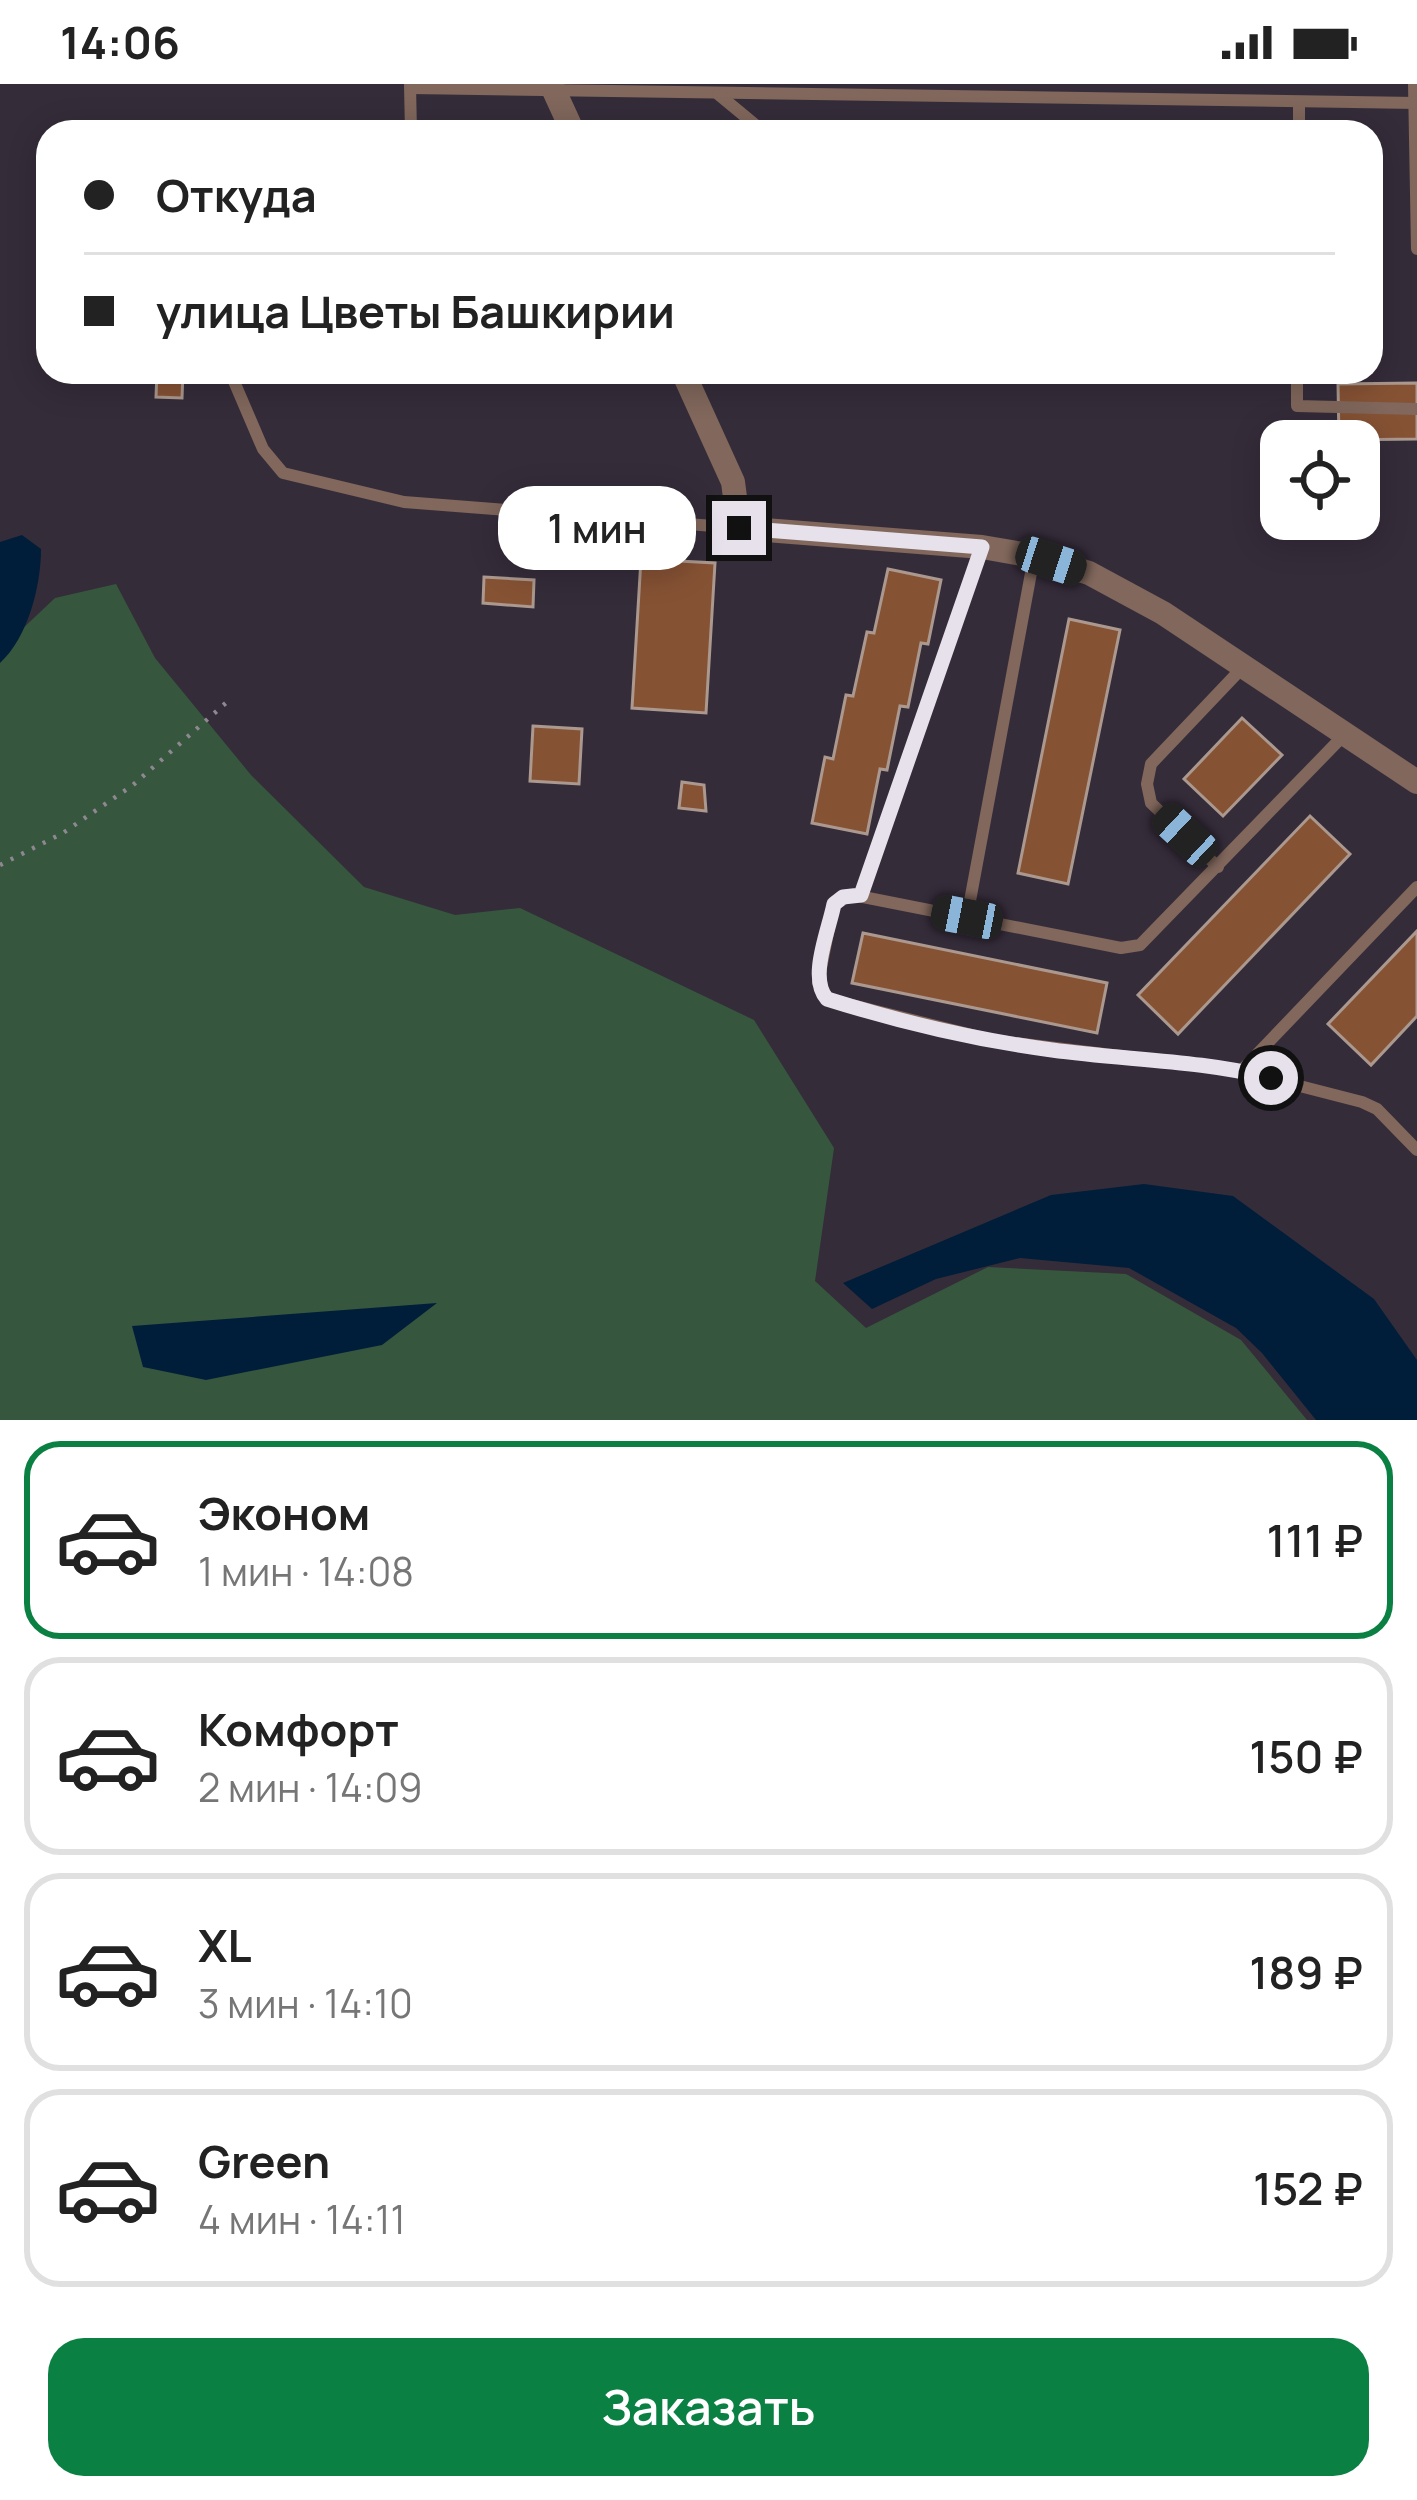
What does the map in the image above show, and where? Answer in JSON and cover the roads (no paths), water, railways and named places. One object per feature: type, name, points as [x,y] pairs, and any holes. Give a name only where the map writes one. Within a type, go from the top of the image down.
[{"type":"street","points":[[553,88],[568,120]]},
{"type":"street","points":[[689,384],[734,482],[739,528],[982,547],[1034,556],[1120,587],[1417,782]]},
{"type":"lane","points":[[1414,84],[1417,249]]},
{"type":"lane","points":[[411,120],[411,86],[1417,104]]},
{"type":"lane","points":[[717,93],[750,120]]},
{"type":"lane","points":[[1299,102],[1299,120]]},
{"type":"lane","points":[[235,384],[262,448],[283,473],[404,502],[739,528]]},
{"type":"lane","points":[[1297,384],[1297,406],[1417,409]]},
{"type":"lane","points":[[861,895],[982,547]]},
{"type":"lane","points":[[967,917],[1034,556]]},
{"type":"lane","points":[[1218,867],[1151,803],[1148,775],[1151,764],[1245,665]]},
{"type":"lane","points":[[1347,732],[1146,941],[1132,948],[861,895],[843,897],[834,904],[818,983],[827,999],[992,1040],[1241,1071],[1370,1105],[1417,1150]]},
{"type":"lane","points":[[1241,1071],[1417,887]]},
{"type":"water","points":[[22,535],[41,549],[39,579],[25,625],[0,663],[0,542]]},
{"type":"water","points":[[1144,1184],[1233,1196],[1374,1299],[1417,1360],[1417,1420],[1316,1420],[1236,1328],[1129,1268],[1020,1258],[936,1279],[872,1309],[843,1283],[1051,1195]]},
{"type":"water","points":[[437,1303],[382,1345],[206,1380],[143,1367],[132,1326]]}]
